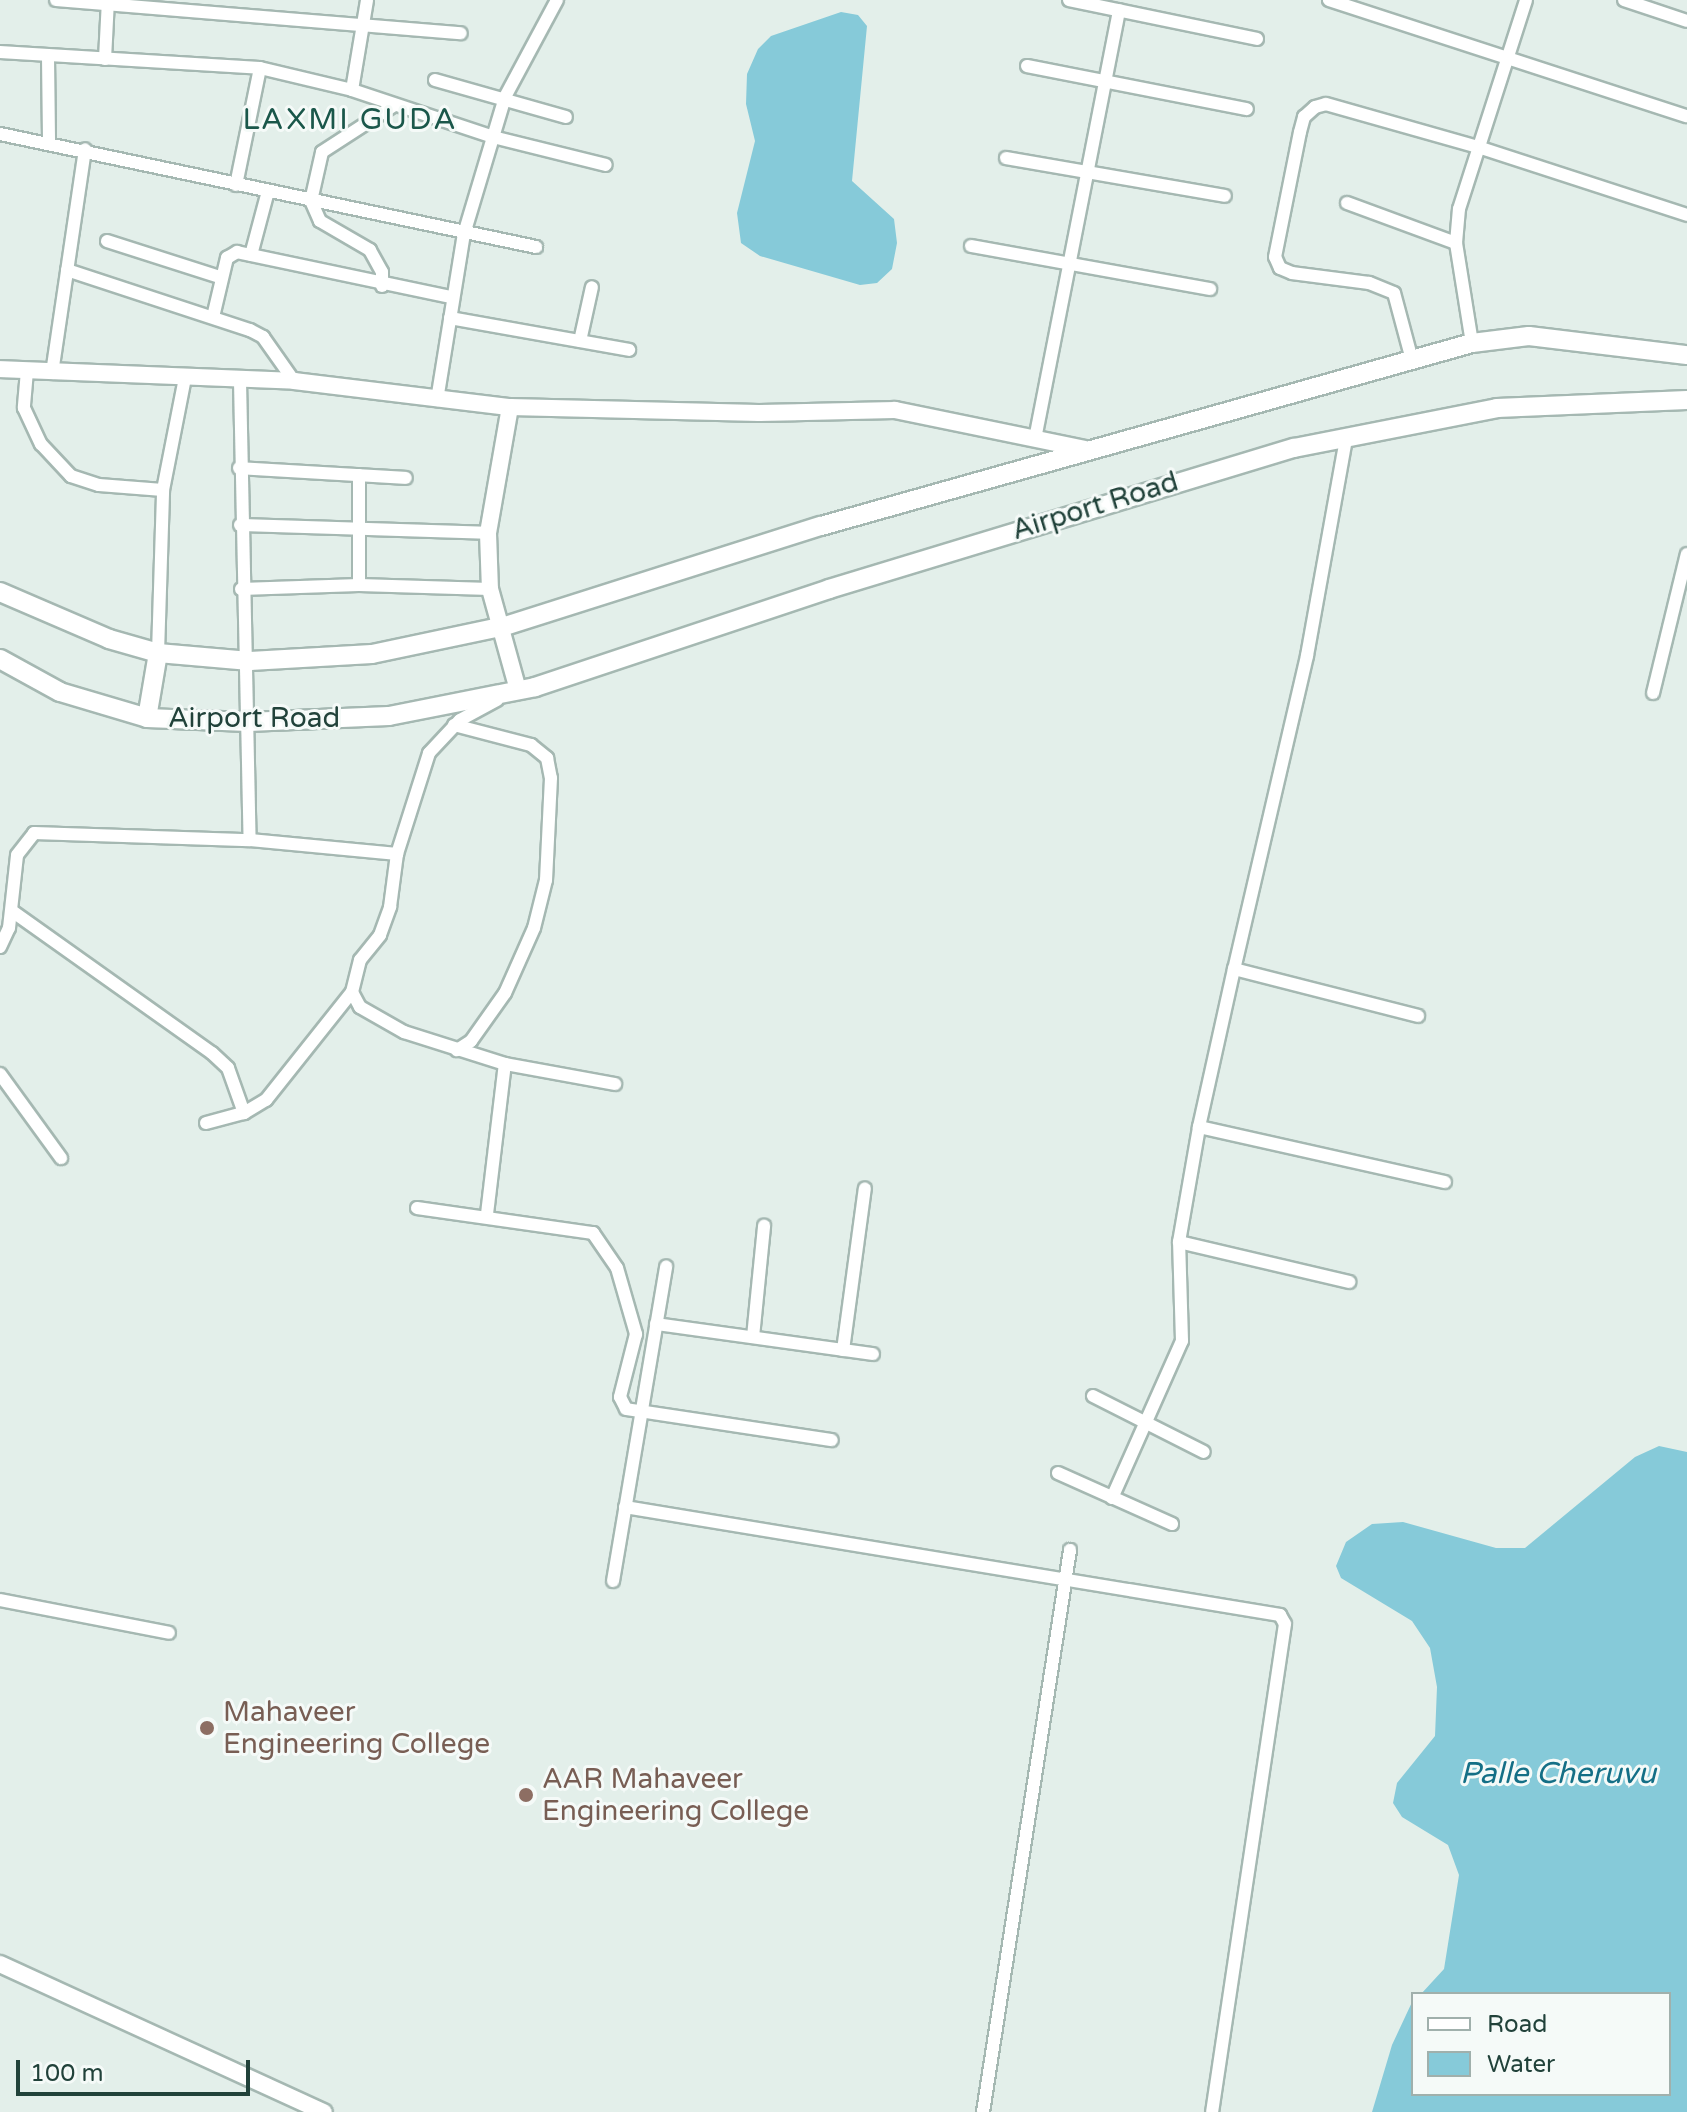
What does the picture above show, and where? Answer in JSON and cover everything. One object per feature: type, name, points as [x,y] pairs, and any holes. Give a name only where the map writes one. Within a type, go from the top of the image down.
[{"type":"main road","name":"Airport Road","points":[[0,592],[109,639],[158,653],[250,661],[372,654],[505,626],[1085,449],[1472,343],[1529,336],[1687,355]]},
{"type":"main road","name":"Airport Road","points":[[0,659],[60,692],[147,718],[248,722],[389,716],[518,690],[1222,466],[1497,408],[1687,400]]},
{"type":"main road","points":[[147,718],[158,653]]},
{"type":"street","points":[[56,0],[461,33]]},
{"type":"street","points":[[352,90],[367,0]]},
{"type":"street","points":[[437,400],[451,297],[464,234],[505,97],[557,0]]},
{"type":"street","points":[[1069,0],[1257,39]]},
{"type":"street","points":[[1329,0],[1508,54],[1687,116]]},
{"type":"street","points":[[1472,343],[1456,243],[1459,209],[1526,0]]},
{"type":"street","points":[[1624,0],[1687,21]]},
{"type":"street","points":[[105,59],[108,2]]},
{"type":"street","points":[[1035,439],[1119,10]]},
{"type":"street","points":[[0,52],[260,68],[352,90],[493,137],[606,165]]},
{"type":"street","points":[[48,57],[49,143]]},
{"type":"street","points":[[1027,66],[1247,109]]},
{"type":"street","points":[[236,185],[260,68]]},
{"type":"street","points":[[435,80],[505,97],[566,117]]},
{"type":"street","points":[[1412,360],[1394,293],[1369,283],[1292,273],[1280,268],[1275,257],[1304,117],[1326,104],[1481,148],[1687,215]]},
{"type":"street","points":[[382,286],[382,272],[370,250],[320,221],[311,201],[322,152],[393,106]]},
{"type":"street","points":[[0,134],[85,149],[236,185],[536,247]]},
{"type":"street","points":[[52,373],[85,149]]},
{"type":"street","points":[[1006,158],[1225,196]]},
{"type":"street","points":[[251,255],[268,191]]},
{"type":"street","points":[[1347,203],[1456,243]]},
{"type":"street","points":[[107,241],[220,277]]},
{"type":"street","points":[[971,246],[1210,289]]},
{"type":"street","points":[[213,317],[220,277],[229,254],[251,255],[382,286],[451,297]]},
{"type":"street","points":[[67,270],[213,317],[263,337],[294,381]]},
{"type":"street","points":[[580,341],[592,287]]},
{"type":"street","points":[[450,318],[629,350]]},
{"type":"street","name":"Airport Road","points":[[0,369],[294,381],[510,407],[759,413],[895,410],[1085,449]]},
{"type":"street","points":[[27,371],[24,408],[41,444],[71,476],[99,485],[163,490]]},
{"type":"street","points":[[158,653],[166,539],[163,490],[185,378]]},
{"type":"street","points":[[240,381],[241,589],[250,661],[250,840]]},
{"type":"street","points":[[206,1123],[244,1113],[266,1100],[352,992],[360,960],[380,935],[390,907],[397,854],[429,753],[454,725],[518,690],[505,626],[490,589],[488,533],[510,407]]},
{"type":"street","points":[[1112,1498],[1182,1341],[1179,1242],[1199,1127],[1307,656],[1346,439]]},
{"type":"street","points":[[239,468],[406,478]]},
{"type":"street","points":[[359,475],[359,585]]},
{"type":"street","points":[[240,525],[488,533]]},
{"type":"street","points":[[1653,693],[1687,554]]},
{"type":"street","points":[[241,589],[359,585],[490,589]]},
{"type":"street","points":[[454,725],[531,745],[547,758],[551,778],[546,880],[534,928],[505,993],[471,1041],[457,1050]]},
{"type":"street","points":[[0,947],[12,911],[17,855],[34,833],[250,840],[397,854]]},
{"type":"street","points":[[12,911],[212,1053],[228,1068],[244,1113]]},
{"type":"street","points":[[1234,969],[1418,1016]]},
{"type":"street","points":[[352,992],[360,1007],[404,1032],[505,1064],[615,1084]]},
{"type":"street","points":[[487,1214],[505,1064]]},
{"type":"street","points":[[0,1074],[61,1158]]},
{"type":"street","points":[[1199,1127],[1445,1182]]},
{"type":"street","points":[[843,1350],[865,1188]]},
{"type":"street","points":[[417,1208],[487,1214],[579,1228],[605,1246],[628,1298],[636,1334],[620,1403],[641,1412],[832,1440]]},
{"type":"street","points":[[753,1337],[764,1226]]},
{"type":"street","points":[[1179,1242],[1349,1282]]},
{"type":"street","points":[[613,1581],[666,1266]]},
{"type":"street","points":[[656,1324],[873,1354]]},
{"type":"street","points":[[1093,1396],[1204,1452]]},
{"type":"street","points":[[1058,1473],[1172,1524]]},
{"type":"street","points":[[625,1507],[1066,1577],[1274,1613],[1284,1619],[1212,2112]]},
{"type":"street","points":[[983,2112],[1070,1550]]},
{"type":"street","points":[[0,1600],[169,1633]]},
{"type":"street","points":[[0,1964],[324,2112]]},
{"type":"water","points":[[841,12],[858,15],[867,26],[852,181],[894,219],[897,243],[892,269],[877,283],[860,285],[760,256],[741,243],[737,213],[755,141],[746,104],[747,74],[758,49],[771,36]]},
{"type":"water","name":"Palle Cheruvu","points":[[1659,1446],[1687,1452],[1687,2112],[1372,2112],[1392,2045],[1411,2004],[1411,2096],[1671,2096],[1671,1992],[1423,1992],[1444,1969],[1459,1875],[1448,1845],[1402,1817],[1393,1803],[1397,1783],[1435,1736],[1437,1687],[1430,1648],[1412,1621],[1341,1578],[1336,1566],[1346,1542],[1372,1524],[1403,1522],[1496,1548],[1525,1548],[1635,1457]]},
{"type":"place","name":"Mahaveer Engineering College","points":[[207,1728]]},
{"type":"place","name":"AAR Mahaveer Engineering College","points":[[526,1795]]},
{"type":"district","name":"LAXMI GUDA","points":[[350,120]]}]
